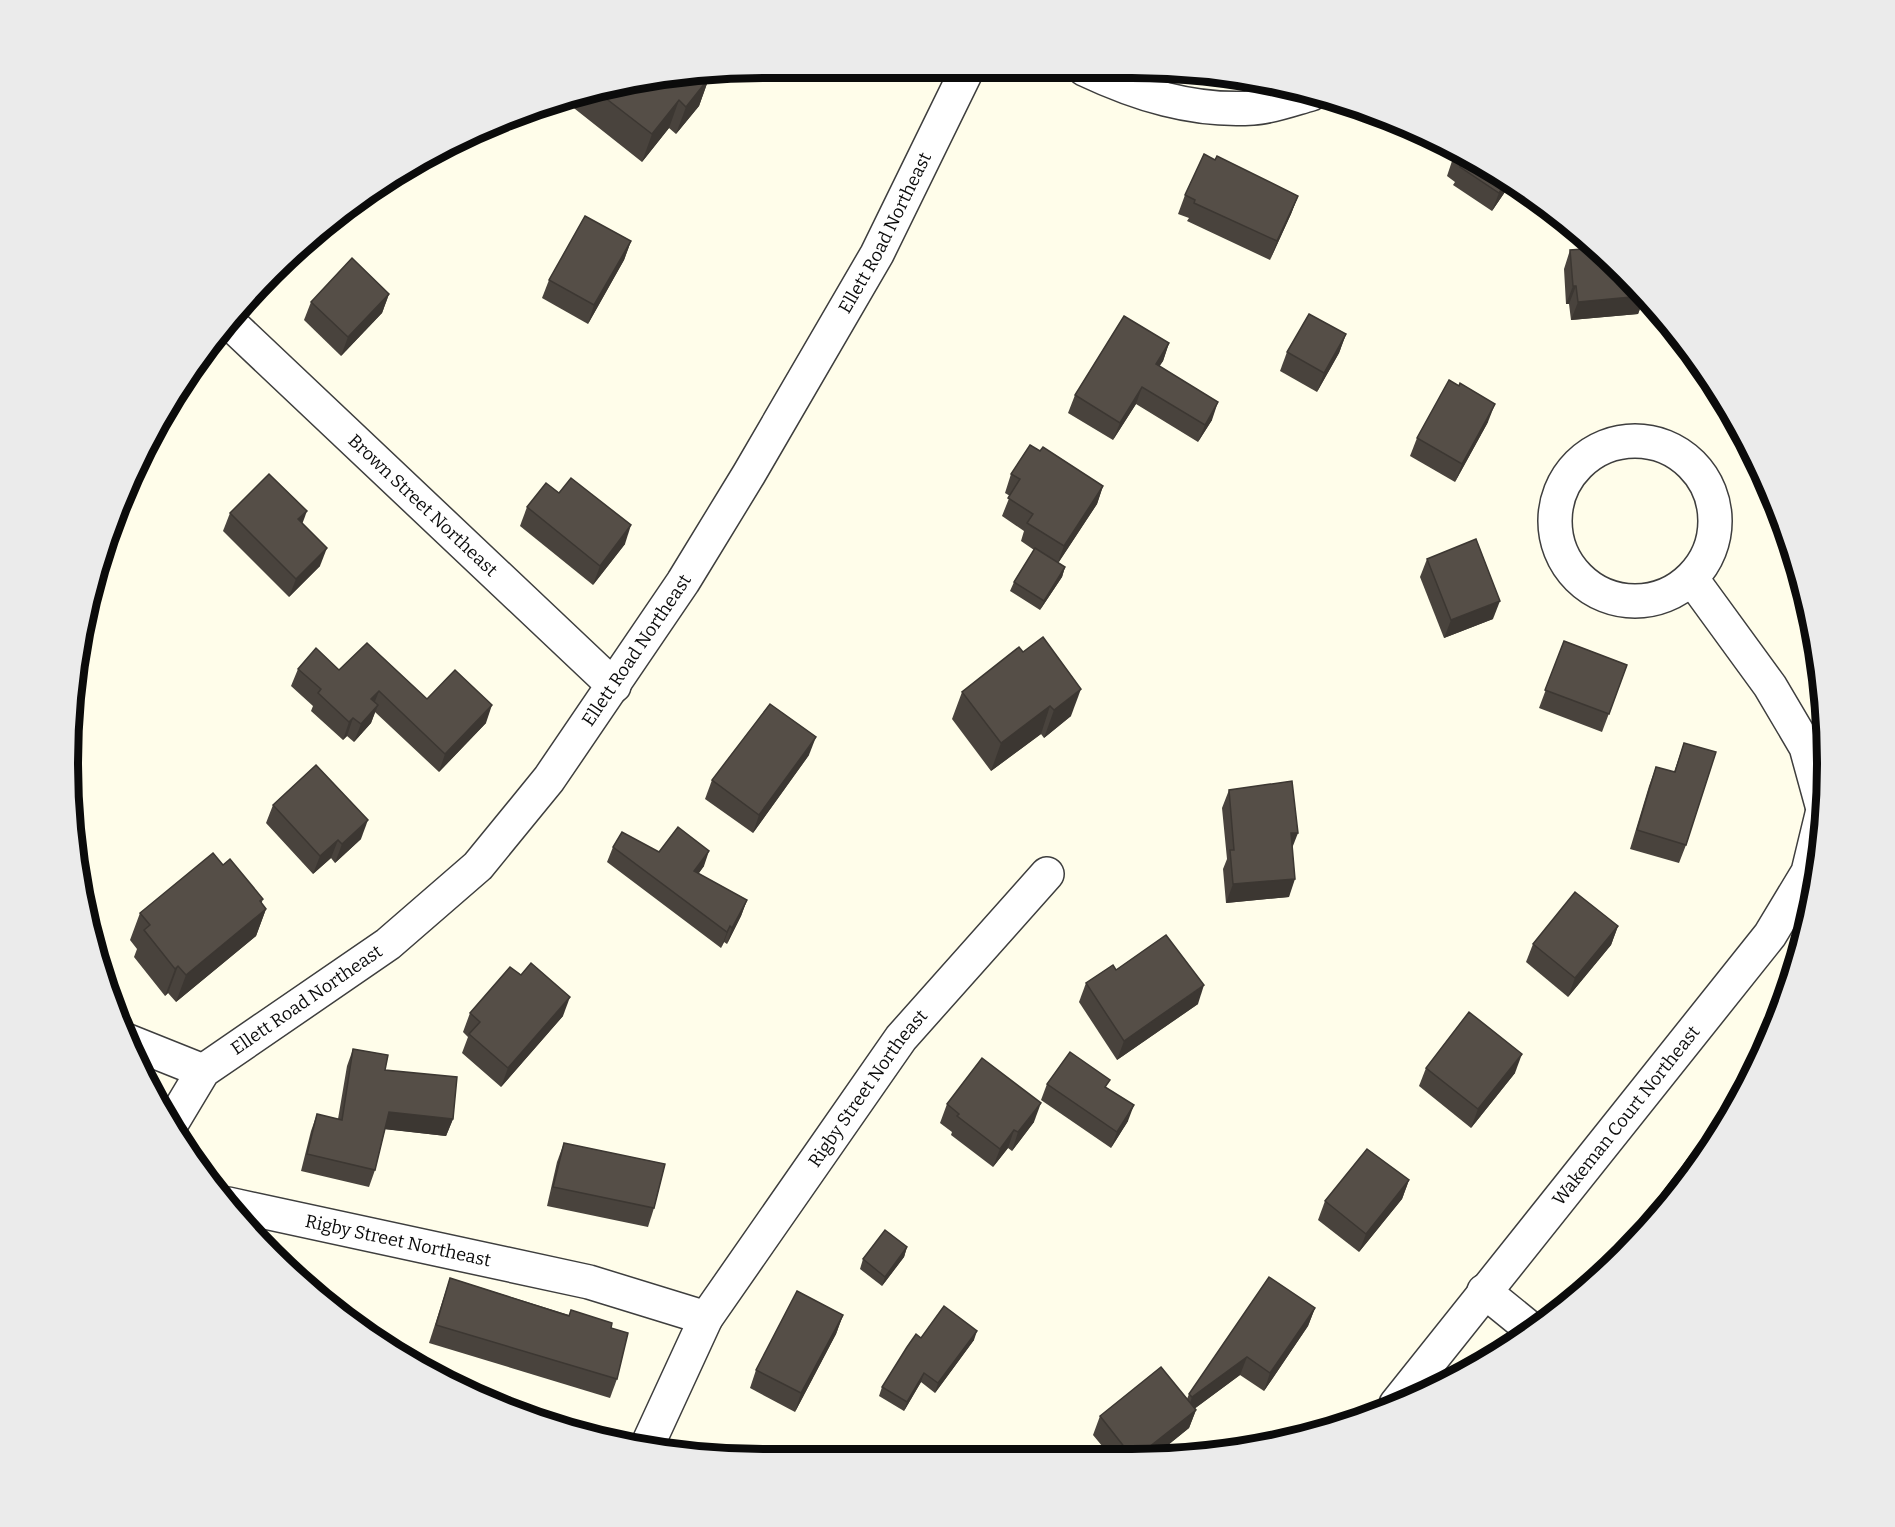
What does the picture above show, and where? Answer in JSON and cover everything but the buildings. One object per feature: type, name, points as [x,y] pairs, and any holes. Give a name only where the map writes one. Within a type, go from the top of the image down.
[{"type":"street","name":"Ellett Road Northeast","points":[[176,1116],[203,1071],[388,944],[478,866],[549,779],[683,582],[749,474],[877,254],[963,78]]},
{"type":"street","points":[[1103,78],[1127,89],[1179,103],[1254,108],[1295,98]]},
{"type":"street","name":"Brown Street Northeast","points":[[235,328],[614,686]]},
{"type":"street","points":[[1648,440],[1676,450],[1699,470],[1713,496],[1716,526],[1709,555],[1692,579],[1665,597],[1633,602],[1602,596],[1575,577],[1556,542],[1556,501],[1575,466],[1608,444],[1648,440]]},
{"type":"street","name":"Wakeman Court Northeast","points":[[1692,579],[1770,686],[1806,747],[1817,786]]},
{"type":"street","name":"Wakeman Court Northeast","points":[[1406,1392],[1770,935],[1808,872]]},
{"type":"street","name":"Rigby Street Northeast","points":[[650,1439],[706,1318],[901,1038],[1047,874]]},
{"type":"street","points":[[139,1045],[203,1071]]},
{"type":"street","name":"Rigby Street Northeast","points":[[241,1207],[589,1282],[706,1318]]},
{"type":"street","points":[[1484,1291],[1525,1324]]}]
